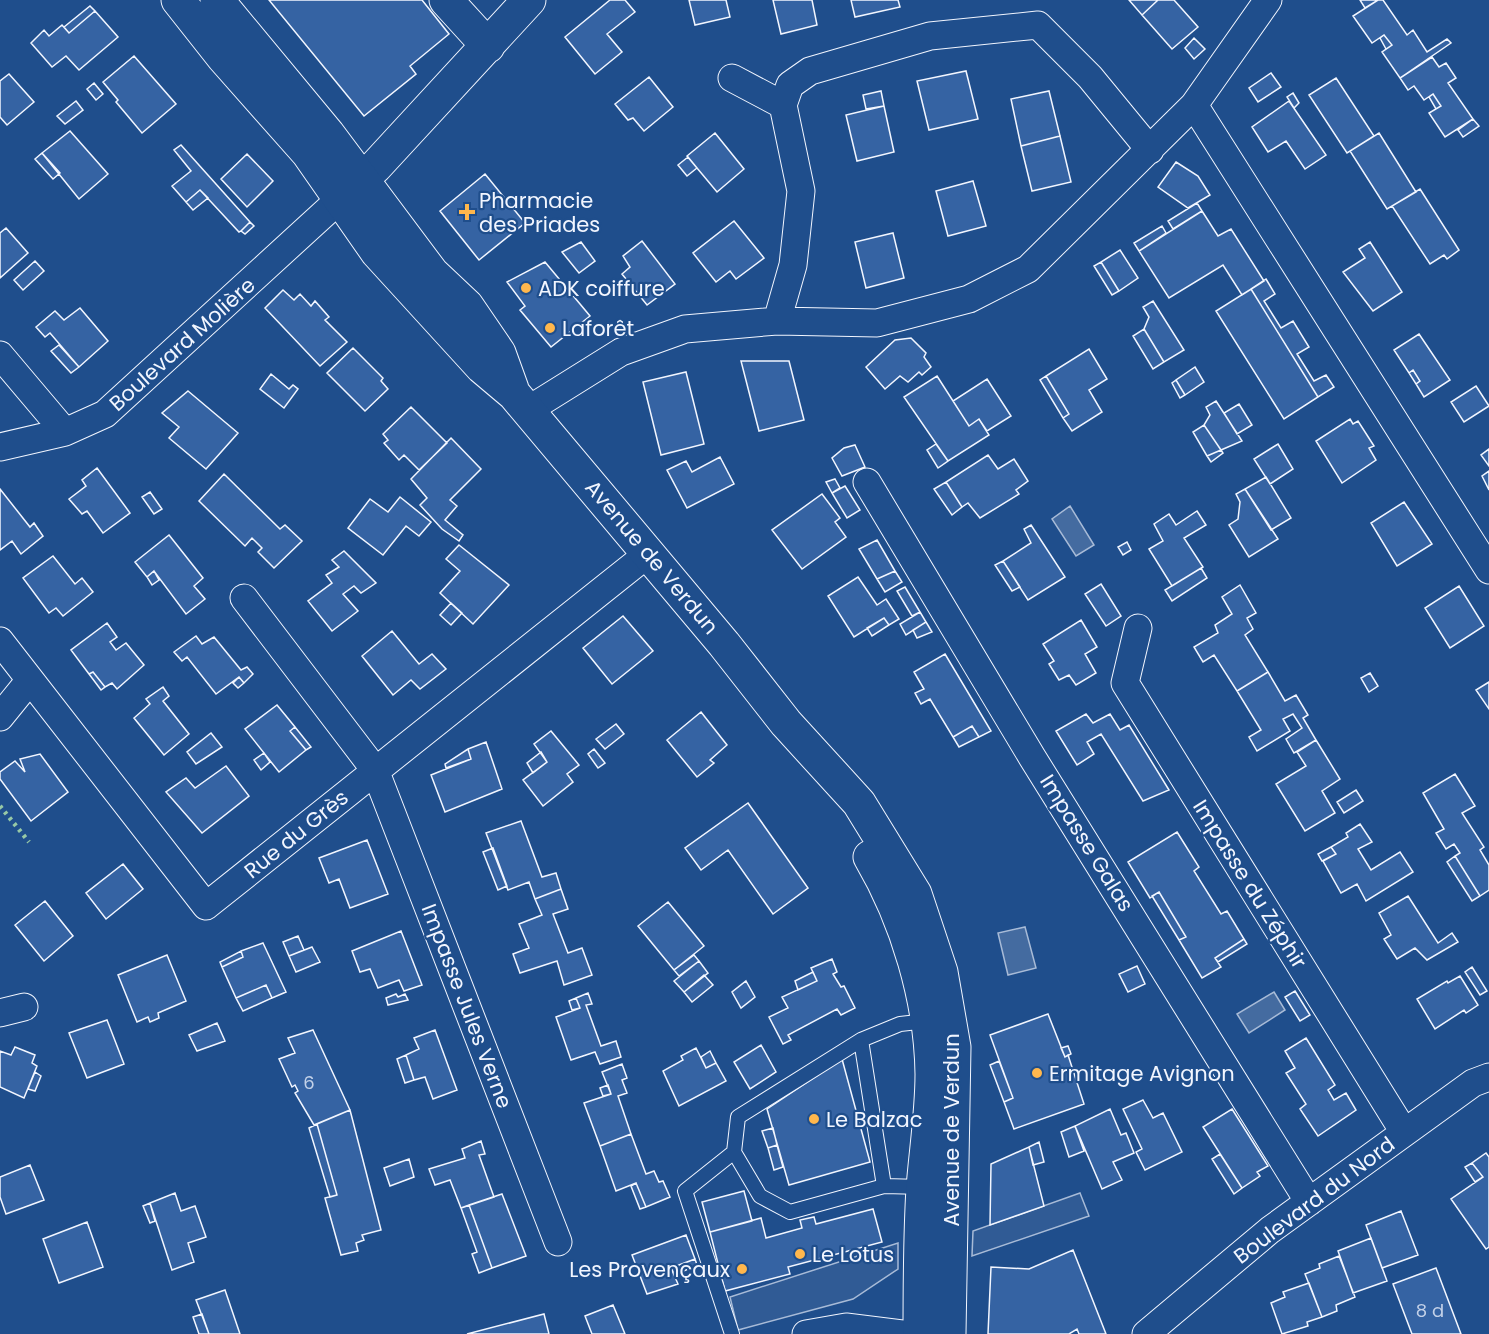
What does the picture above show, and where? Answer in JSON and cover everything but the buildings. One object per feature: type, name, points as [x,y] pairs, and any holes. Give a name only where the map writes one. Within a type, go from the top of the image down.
[{"type":"main road","points":[[178,0],[223,57],[308,153],[350,190],[467,306],[499,353],[521,402]]},
{"type":"main road","points":[[217,0],[327,134],[350,190]]},
{"type":"main road","points":[[446,0],[488,46]]},
{"type":"main road","points":[[350,190],[529,0]]},
{"type":"main road","name":"Avenue de Verdun","points":[[521,402],[649,553],[786,723],[859,803],[915,894],[941,972],[939,1021],[932,1074],[923,1187],[920,1334]]},
{"type":"main road","name":"Avenue de Verdun","points":[[939,1021],[954,1047],[955,1095],[949,1334]]},
{"type":"street","points":[[521,402],[621,352],[685,329],[777,321],[878,323],[969,299],[1028,269],[1194,105],[1268,0]]},
{"type":"street","points":[[777,321],[794,265],[801,191],[783,105],[790,85],[810,71],[930,36],[1038,25],[1090,77],[1150,150]]},
{"type":"street","points":[[732,78],[783,105]]},
{"type":"street","points":[[1194,105],[1489,570]]},
{"type":"street","name":"Boulevard Molière","points":[[0,447],[66,432],[105,414],[350,190]]},
{"type":"street","points":[[0,355],[66,432]]},
{"type":"street","name":"Impasse Galas","points":[[867,482],[1032,757],[1309,1202]]},
{"type":"street","name":"Rue du Grès","points":[[0,641],[206,906],[649,553]]},
{"type":"street","name":"Impasse Jules Verne","points":[[244,598],[375,770],[558,1242]]},
{"type":"street","name":"Impasse du Zéphir","points":[[1138,628],[1125,683],[1404,1132]]},
{"type":"street","points":[[0,717],[30,680]]},
{"type":"street","name":"Boulevard du Nord","points":[[1146,1334],[1270,1230],[1404,1132],[1481,1080],[1489,1060]]},
{"type":"street","points":[[806,1334],[846,1327],[902,1334]]},
{"type":"lane","points":[[923,1187],[884,1186],[790,1212],[760,1196],[734,1152],[738,1117],[861,1040],[900,1024],[939,1021]]},
{"type":"lane","points":[[861,1040],[884,1186]]},
{"type":"lane","points":[[732,1334],[686,1191],[734,1152]]},
{"type":"shaded area","points":[[1070,506],[1094,545],[1076,556],[1052,519]]},
{"type":"shaded area","points":[[1025,927],[1036,968],[1008,975],[998,933]]},
{"type":"shaded area","points":[[1274,992],[1285,1010],[1249,1033],[1237,1014]]},
{"type":"shaded area","points":[[1080,1193],[1089,1216],[972,1256],[973,1231]]},
{"type":"shaded area","points":[[898,1243],[898,1269],[853,1299],[738,1330],[730,1297]]},
{"type":"hedge","points":[[0,806],[29,842]]},
{"type":"place","name":"Pharmacie des Priades","points":[[467,212]]},
{"type":"place","name":"ADK coiffure","points":[[526,288]]},
{"type":"place","name":"Laforêt","points":[[550,328]]},
{"type":"place","name":"Ermitage Avignon","points":[[1037,1073]]},
{"type":"place","name":"Le Balzac","points":[[814,1119]]},
{"type":"place","name":"Le Lotus","points":[[800,1254]]},
{"type":"place","name":"Les Provençaux","points":[[742,1269]]}]
